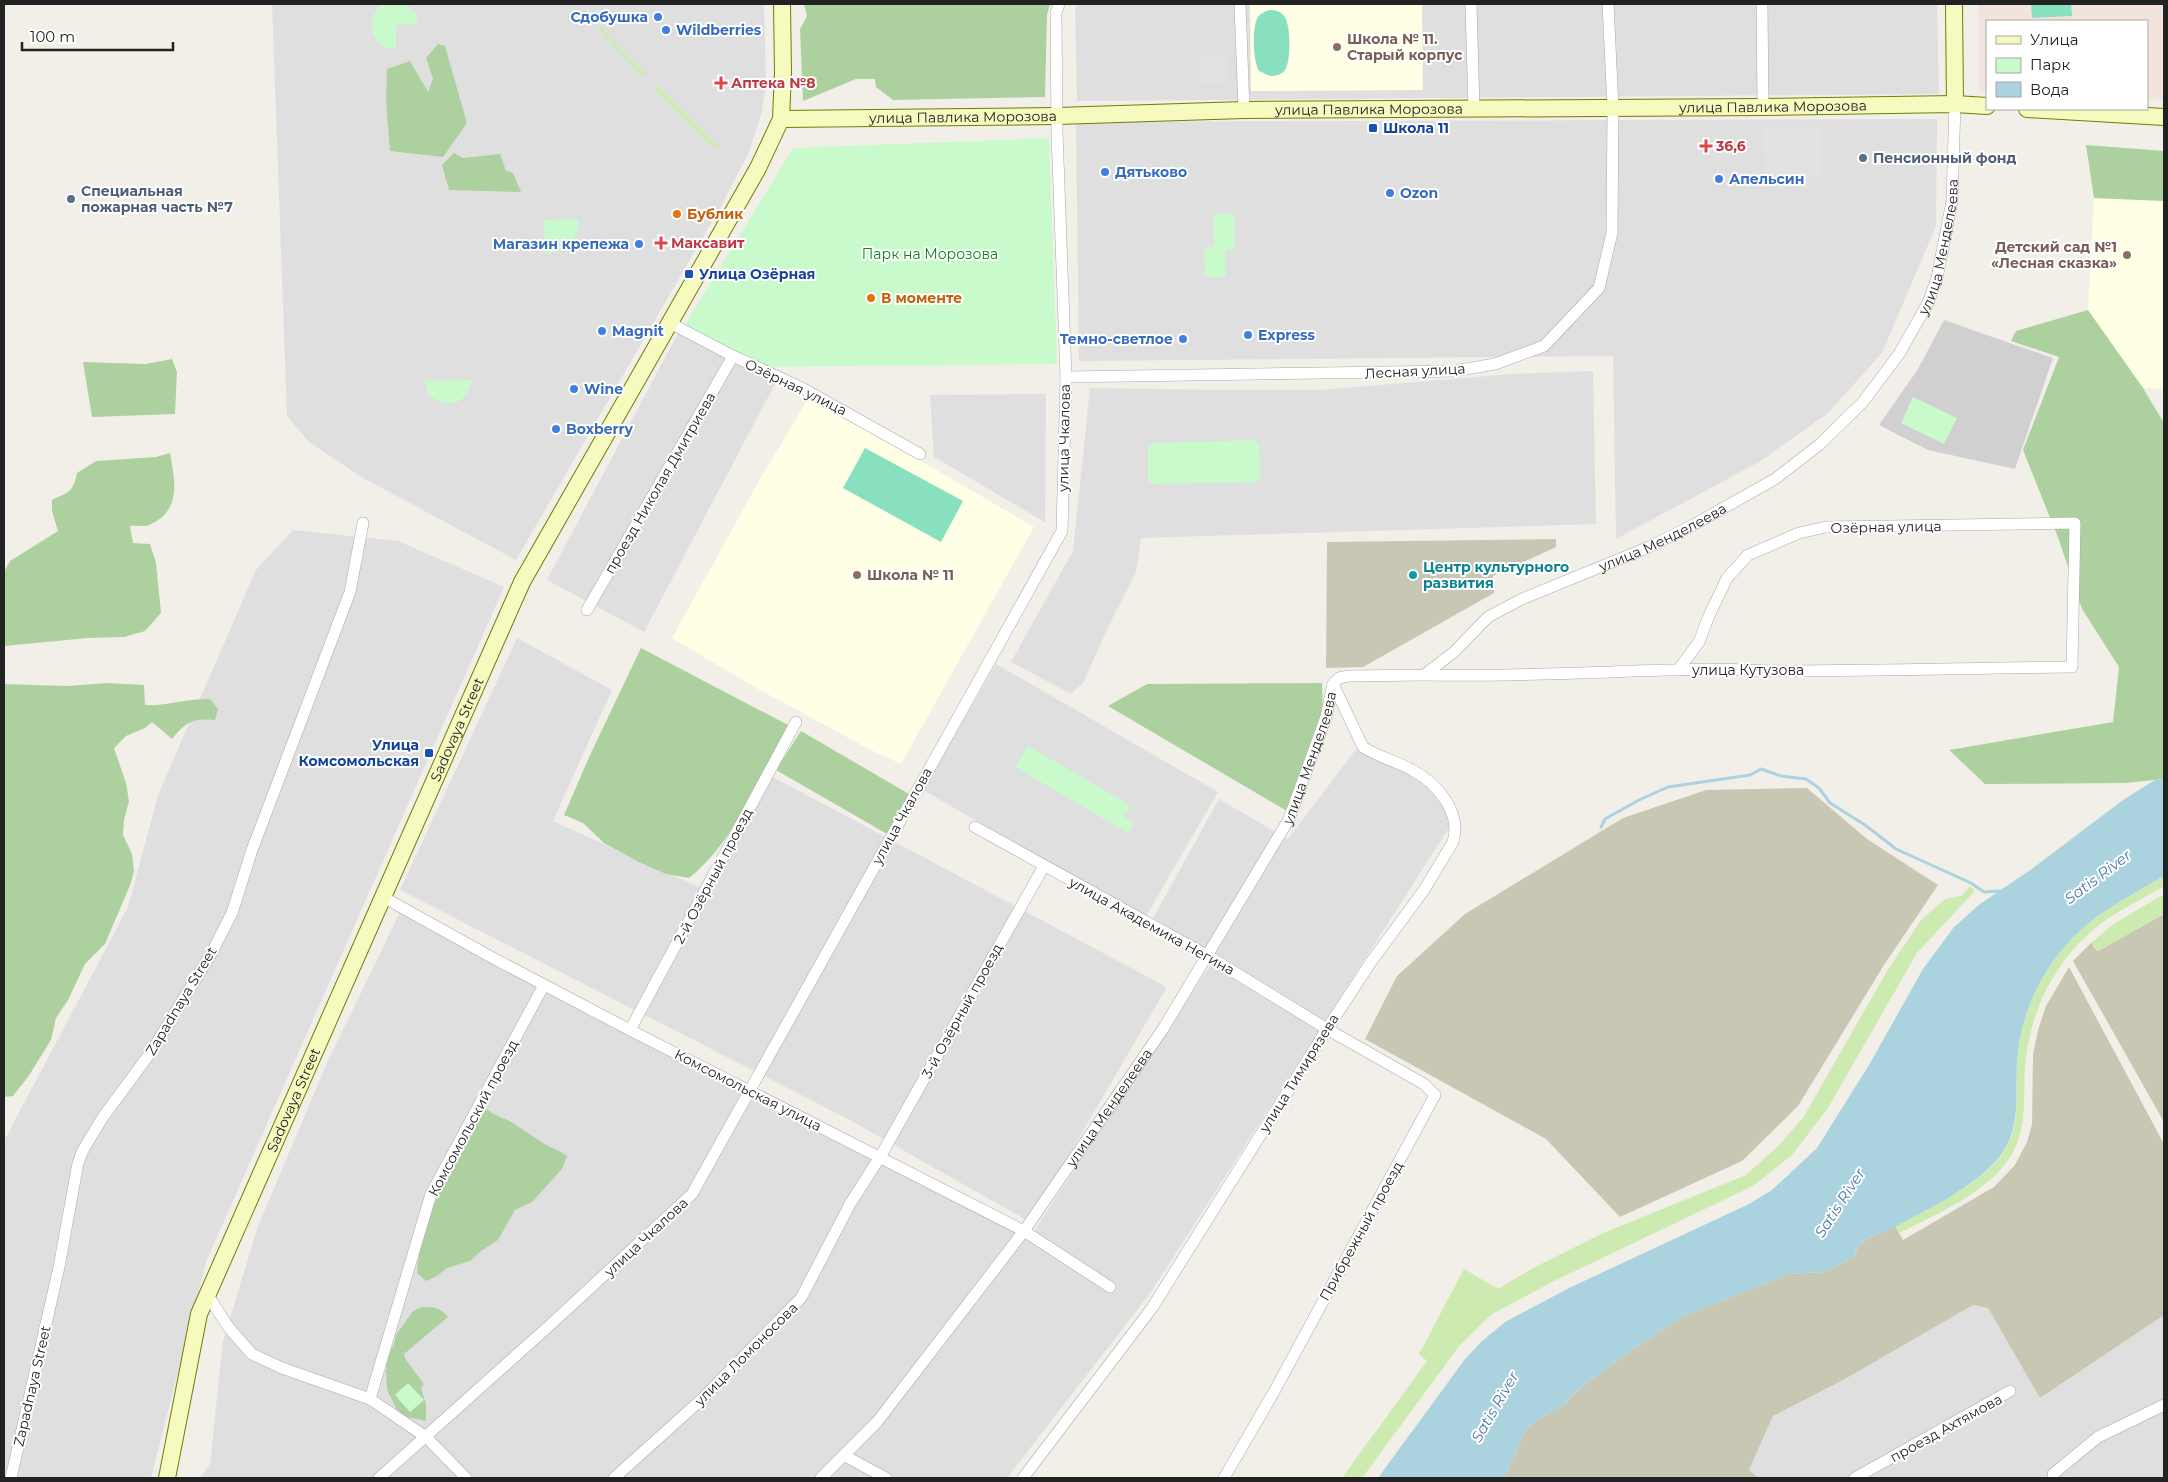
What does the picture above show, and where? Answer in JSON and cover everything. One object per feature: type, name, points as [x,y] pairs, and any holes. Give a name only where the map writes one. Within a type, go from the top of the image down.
[{"type":"street","name":"Sadovaya Street","points":[[167,1478],[193,1336],[207,1294],[522,582],[758,168],[781,119],[783,72],[782,4]]},
{"type":"street","name":"улица Чкалова","points":[[379,1478],[692,1194],[1062,531],[1066,377],[1057,116],[1056,13],[1059,4]]},
{"type":"street","points":[[1240,4],[1244,110]]},
{"type":"street","points":[[1470,4],[1474,109]]},
{"type":"street","name":"Лесная улица","points":[[1066,377],[1454,371],[1495,364],[1544,346],[1599,288],[1612,233],[1613,108],[1608,4]]},
{"type":"street","points":[[1762,4],[1763,107]]},
{"type":"street","name":"улица Менделеева","points":[[821,1478],[877,1422],[1024,1231],[1113,1104],[1208,956],[1288,819],[1326,718],[1333,684],[1339,678],[1349,676],[1424,675],[1454,652],[1488,617],[1522,600],[1649,547],[1695,524],[1775,479],[1819,445],[1863,402],[1898,354],[1928,303],[1937,278],[1952,201],[1955,104],[1954,4]]},
{"type":"street","name":"улица Павлика Морозова","points":[[781,119],[1057,116],[1244,110],[1955,104],[1986,106]]},
{"type":"street","points":[[2047,110],[2164,116]]},
{"type":"street","name":"Озёрная улица","points":[[670,322],[733,356],[802,388],[920,454]]},
{"type":"street","name":"проезд Николая Дмитриева","points":[[587,610],[733,356]]},
{"type":"street","name":"Zapadnaya Street","points":[[11,1478],[59,1267],[78,1163],[83,1150],[103,1117],[152,1052],[211,954],[232,913],[252,850],[350,592],[363,523]]},
{"type":"street","name":"Озёрная улица","points":[[1678,670],[1699,642],[1708,618],[1728,578],[1748,555],[1800,533],[1826,527],[2075,523],[2072,667]]},
{"type":"street","name":"улица Кутузова","points":[[1424,675],[1474,676],[1678,670],[2072,667]]},
{"type":"street","name":"улица Тимирязева","points":[[1023,1478],[1152,1308],[1327,1029],[1371,962],[1424,890],[1453,842],[1455,834],[1449,806],[1442,794],[1414,770],[1363,747],[1333,684]]},
{"type":"street","name":"2-й Озёрный проезд","points":[[630,1030],[796,722]]},
{"type":"street","name":"улица Академика Негина","points":[[975,827],[1208,956],[1327,1029]]},
{"type":"street","name":"3-й Озёрный проезд","points":[[880,1157],[1044,866]]},
{"type":"street","name":"Комсомольская улица","points":[[383,897],[630,1030],[1024,1231],[1110,1287]]},
{"type":"street","name":"Комсомольский проезд","points":[[370,1399],[431,1194],[544,985]]},
{"type":"street","name":"Прибрежный проезд","points":[[1224,1478],[1279,1382],[1435,1095],[1424,1084],[1327,1029]]},
{"type":"street","name":"улица Ломоносова","points":[[614,1478],[702,1399],[801,1298],[850,1204],[880,1157]]},
{"type":"street","points":[[207,1294],[229,1328],[252,1354],[282,1368],[370,1399],[426,1437],[466,1478]]},
{"type":"street","name":"проезд Ахтямова","points":[[1855,1478],[2010,1392]]},
{"type":"street","points":[[2053,1474],[2098,1437],[2164,1405]]},
{"type":"street","points":[[845,1456],[886,1478]]},
{"type":"shaded area","points":[[272,4],[764,4],[766,85],[761,115],[749,152],[721,206],[516,560],[363,478],[309,442],[287,416]]},
{"type":"shaded area","points":[[1077,4],[1937,4],[1939,94],[1077,101],[1075,10]]},
{"type":"shaded area","name":"Школа № 11. Старый корпус","points":[[1250,4],[1422,4],[1423,90],[1251,91]]},
{"type":"shaded area","points":[[1978,4],[2164,4],[2164,100],[2148,99],[2148,20],[1986,20],[1986,92],[1979,91]]},
{"type":"shaded area","points":[[1228,56],[1228,83],[1200,84],[1199,57]]},
{"type":"shaded area","points":[[1937,119],[1936,226],[1882,353],[1827,414],[1759,462],[1616,539],[1613,356],[1079,361],[1076,122]]},
{"type":"shaded area","points":[[1821,127],[1822,175],[1810,175],[1810,181],[1764,182],[1763,128]]},
{"type":"shaded area","name":"Детский сад №1 «Лесная сказка»","points":[[2094,198],[2164,201],[2164,389],[2143,388],[2088,310]]},
{"type":"shaded area","points":[[1944,320],[2053,358],[2015,469],[1928,450],[1879,425],[1918,369]]},
{"type":"shaded area","points":[[678,333],[775,384],[644,632],[547,580]]},
{"type":"shaded area","points":[[1593,371],[1596,524],[1141,538],[1136,572],[1083,683],[1071,694],[1011,662],[1073,551],[1090,388],[1320,390],[1512,374]]},
{"type":"shaded area","points":[[1046,394],[1045,522],[934,457],[930,395]]},
{"type":"shaded area","name":"Школа № 11","points":[[808,399],[873,433],[1034,527],[901,764],[869,749],[753,686],[672,638],[759,481]]},
{"type":"shaded area","points":[[293,530],[398,541],[504,587],[206,1262],[151,1478],[4,1478],[4,1141],[128,907],[158,795],[256,570]]},
{"type":"shaded area","points":[[1556,539],[1556,547],[1493,576],[1494,593],[1363,667],[1326,668],[1327,542]]},
{"type":"shaded area","points":[[517,638],[612,690],[553,821],[699,887],[773,777],[1167,987],[1030,1222],[848,1119],[400,890]]},
{"type":"shaded area","points":[[996,664],[1218,792],[1145,918],[923,790]]},
{"type":"shaded area","points":[[1357,748],[1417,775],[1442,796],[1449,828],[1151,1292],[1007,1478],[200,1478],[210,1464],[223,1341],[258,1226],[327,1063],[400,912],[1028,1240],[1217,955],[1153,918],[1219,799],[1288,839]]},
{"type":"shaded area","points":[[1807,788],[1867,839],[1938,885],[1884,965],[1798,1106],[1742,1161],[1620,1217],[1546,1139],[1365,1039],[1397,976],[1465,914],[1623,818],[1706,790]]},
{"type":"shaded area","points":[[2164,914],[2164,1122],[2073,961],[2092,942],[2094,948],[2098,951]]},
{"type":"shaded area","points":[[2069,967],[2164,1144],[2164,1315],[2040,1398],[1988,1308],[1973,1305],[1845,1379],[1773,1416],[1749,1470],[1758,1478],[1504,1478],[1526,1429],[1538,1419],[1562,1406],[1582,1386],[1636,1347],[1685,1316],[1789,1274],[1825,1272],[1854,1257],[1858,1247],[1865,1240],[1895,1226],[1903,1240],[1994,1187],[2015,1165],[2027,1142],[2032,1124],[2033,1055],[2038,1030],[2046,1006]]},
{"type":"shaded area","points":[[1973,1305],[1988,1308],[2040,1397],[2164,1315],[2164,1478],[1758,1478],[1749,1470],[1773,1416],[1845,1379]]},
{"type":"green space","points":[[383,4],[401,4],[411,8],[417,17],[418,24],[396,25],[396,49],[380,44],[372,32],[373,17]]},
{"type":"green space","points":[[804,4],[1050,4],[1047,15],[1045,97],[893,100],[876,87],[875,79],[856,79],[803,101],[800,29],[807,16]]},
{"type":"green space","points":[[2031,4],[2071,4],[2072,16],[2032,18]]},
{"type":"green space","points":[[1269,10],[1277,11],[1284,16],[1289,34],[1287,66],[1282,73],[1272,76],[1259,71],[1255,60],[1254,45],[1254,30],[1257,19],[1260,14]]},
{"type":"green space","points":[[601,28],[646,74],[643,77],[599,31]]},
{"type":"green space","points":[[438,44],[445,46],[467,123],[443,157],[390,151],[386,101],[387,69],[410,61],[428,92],[433,79],[426,58]]},
{"type":"green space","points":[[657,85],[718,146],[715,149],[654,88]]},
{"type":"green space","name":"Парк на Морозова","points":[[1049,138],[1057,364],[746,367],[685,325],[793,148]]},
{"type":"green space","points":[[2086,145],[2164,151],[2164,201],[2094,198]]},
{"type":"green space","points":[[454,153],[463,158],[500,154],[506,171],[513,173],[521,192],[449,190],[442,165]]},
{"type":"green space","points":[[1214,214],[1234,214],[1234,250],[1225,250],[1226,277],[1205,277],[1204,247],[1214,247]]},
{"type":"green space","points":[[579,219],[577,232],[570,243],[558,251],[545,254],[544,220]]},
{"type":"green space","points":[[2088,310],[2143,388],[2164,423],[2164,779],[2125,783],[1985,784],[1949,750],[2113,722],[2119,667],[2082,609],[2059,540],[2023,450],[2059,357],[2011,341],[2016,331]]},
{"type":"green space","points":[[172,359],[177,372],[175,414],[92,417],[83,362],[145,364]]},
{"type":"green space","points":[[472,380],[469,389],[461,400],[450,403],[429,396],[425,381]]},
{"type":"green space","points":[[1913,397],[1957,418],[1944,444],[1901,423]]},
{"type":"green space","points":[[1256,440],[1259,445],[1260,478],[1255,482],[1152,484],[1148,480],[1148,447],[1152,443]]},
{"type":"green space","points":[[865,448],[963,501],[941,542],[843,488]]},
{"type":"green space","points":[[170,453],[174,494],[167,512],[160,519],[149,525],[130,526],[133,543],[150,544],[156,563],[161,613],[145,631],[124,637],[88,638],[4,646],[5,570],[10,561],[58,531],[52,511],[52,500],[69,491],[74,485],[77,473],[96,461],[156,457]]},
{"type":"green space","points":[[641,648],[790,726],[758,787],[733,827],[720,846],[689,878],[666,874],[639,862],[604,843],[583,823],[564,815],[590,755]]},
{"type":"green space","points":[[107,683],[144,685],[145,705],[210,699],[218,709],[215,720],[190,722],[172,739],[152,722],[145,728],[126,736],[114,748],[126,783],[129,801],[124,820],[123,835],[132,854],[134,871],[131,883],[105,944],[85,964],[68,1000],[56,1018],[51,1040],[28,1077],[13,1096],[4,1097],[4,684],[68,686]]},
{"type":"green space","points":[[1322,683],[1323,718],[1287,811],[1108,706],[1147,684]]},
{"type":"green space","points":[[801,731],[909,794],[887,834],[776,770]]},
{"type":"green space","points":[[1028,746],[1130,805],[1123,816],[1134,823],[1128,833],[1015,767]]},
{"type":"green space","points":[[2164,876],[2164,886],[2101,924],[2078,944],[2045,992],[2037,1010],[2027,1048],[2024,1114],[2020,1136],[2010,1157],[2000,1170],[1975,1192],[1945,1210],[1899,1233],[1895,1226],[1976,1180],[1997,1161],[2005,1149],[2011,1138],[2016,1114],[2017,1063],[2025,1019],[2032,999],[2054,960],[2068,942],[2102,913]]},
{"type":"green space","points":[[1970,886],[1975,891],[1917,953],[1828,1108],[1792,1155],[1753,1186],[1554,1281],[1492,1314],[1460,1345],[1362,1478],[1342,1478],[1427,1361],[1419,1354],[1464,1269],[1498,1289],[1535,1267],[1603,1233],[1746,1175],[1778,1146],[1803,1118],[1887,971],[1921,920],[1945,899],[1961,896]]},
{"type":"green space","points":[[2164,894],[2164,914],[2098,951],[2094,948],[2092,942],[2115,923]]},
{"type":"green space","points":[[486,1109],[567,1156],[562,1169],[532,1202],[515,1210],[498,1240],[470,1261],[447,1268],[437,1276],[426,1281],[417,1273],[425,1232],[432,1210],[441,1187],[463,1144]]},
{"type":"green space","points":[[422,1307],[436,1308],[448,1317],[404,1354],[406,1360],[424,1384],[421,1388],[426,1404],[426,1421],[406,1417],[397,1410],[387,1390],[386,1372],[388,1354],[394,1345],[396,1335],[413,1311]]},
{"type":"green space","points":[[408,1383],[424,1400],[410,1412],[395,1395]]},
{"type":"water","name":"Satis River","points":[[2164,779],[2164,876],[2102,913],[2084,927],[2068,942],[2042,979],[2032,999],[2020,1041],[2014,1126],[2004,1150],[1986,1171],[1960,1190],[1930,1208],[1866,1239],[1856,1250],[1854,1257],[1825,1272],[1789,1274],[1685,1316],[1636,1347],[1582,1386],[1562,1406],[1538,1419],[1526,1429],[1504,1478],[1378,1478],[1465,1359],[1482,1341],[1505,1322],[1569,1288],[1749,1204],[1772,1190],[1817,1148],[1869,1065],[1923,969],[1954,927],[1980,904],[2029,871],[2123,800],[2155,780]]},
{"type":"waterway","points":[[1601,827],[1605,819],[1639,800],[1668,787],[1750,775],[1761,769],[1781,776],[1806,779],[1819,788],[1830,803],[1865,825],[1896,849],[1971,883],[1984,892],[2000,891]]},
{"type":"place","name":"Сдобушка","points":[[658,17]]},
{"type":"place","name":"Wildberries","points":[[666,30]]},
{"type":"place","name":"Школа № 11. Старый корпус","points":[[1337,47]]},
{"type":"place","name":"Аптека №8","points":[[721,83]]},
{"type":"place","name":"Школа 11","points":[[1373,128]]},
{"type":"place","name":"36,6","points":[[1706,146]]},
{"type":"place","name":"Пенсионный фонд","points":[[1863,158]]},
{"type":"place","name":"Дятьково","points":[[1105,172]]},
{"type":"place","name":"Апельсин","points":[[1719,179]]},
{"type":"place","name":"Ozon","points":[[1390,193]]},
{"type":"place","name":"Специальная пожарная часть №7","points":[[71,199]]},
{"type":"place","name":"Бублик","points":[[677,214]]},
{"type":"place","name":"Максавит","points":[[661,243]]},
{"type":"place","name":"Магазин крепежа","points":[[639,244]]},
{"type":"place","name":"Детский сад №1 «Лесная сказка»","points":[[2127,255]]},
{"type":"place","name":"Улица Озёрная","points":[[689,274]]},
{"type":"place","name":"В моменте","points":[[871,298]]},
{"type":"place","name":"Magnit","points":[[602,331]]},
{"type":"place","name":"Express","points":[[1248,335]]},
{"type":"place","name":"Темно-светлое","points":[[1183,339]]},
{"type":"place","name":"Wine","points":[[574,389]]},
{"type":"place","name":"Boxberry","points":[[556,429]]},
{"type":"place","name":"Школа № 11","points":[[857,575]]},
{"type":"place","name":"Центр культурного развития","points":[[1413,575]]},
{"type":"place","name":"Улица Комсомольская","points":[[429,753]]}]
